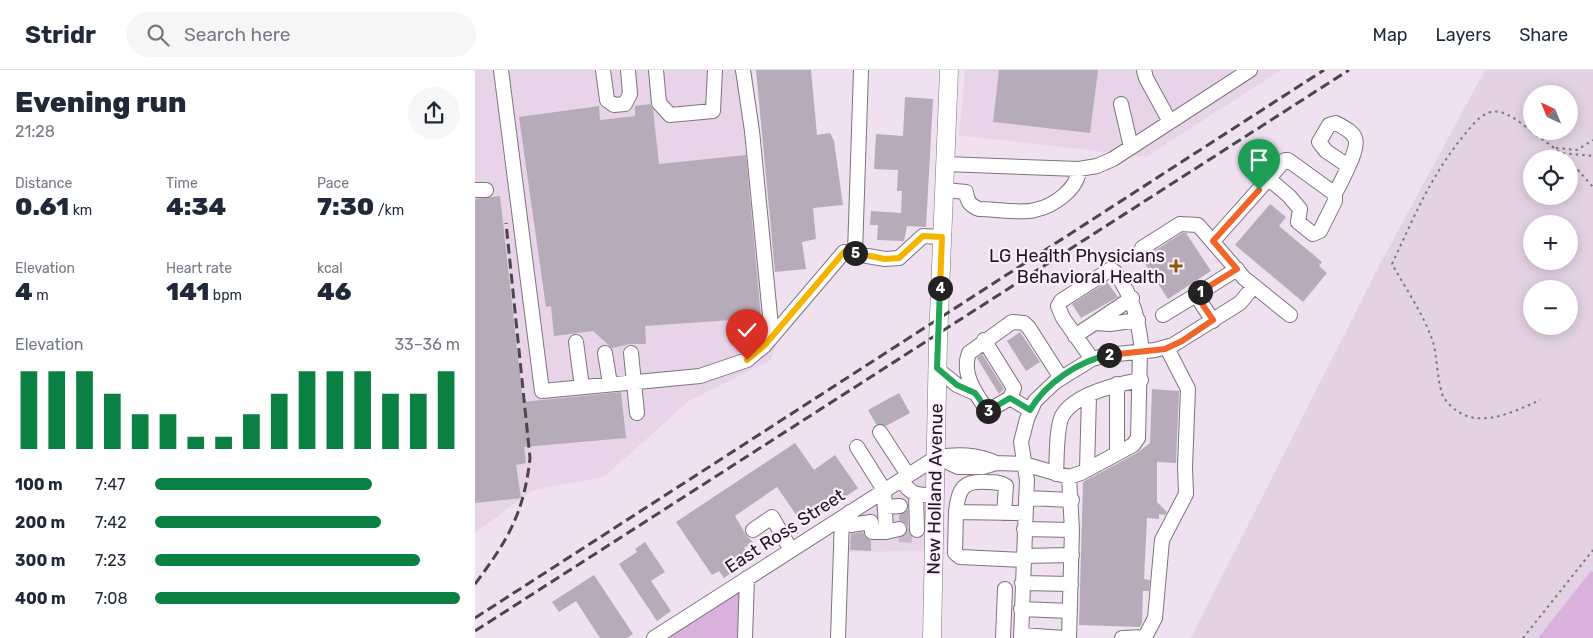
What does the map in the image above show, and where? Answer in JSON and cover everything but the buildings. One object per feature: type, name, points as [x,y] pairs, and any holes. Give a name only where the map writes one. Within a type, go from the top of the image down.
[{"type":"main road","name":"New Holland Avenue","points":[[931,638],[910,531],[936,495],[937,368],[949,70]]},
{"type":"street","points":[[501,70],[542,390],[700,376],[747,360],[764,346],[844,252],[885,259],[899,258],[923,236],[942,237]]},
{"type":"street","points":[[603,70],[607,100],[614,105],[625,104],[630,94],[628,70]]},
{"type":"street","points":[[656,70],[659,103],[670,115],[713,111],[715,70]]},
{"type":"street","points":[[743,70],[752,131],[772,336]]},
{"type":"street","points":[[855,253],[861,70]]},
{"type":"street","points":[[1144,70],[1145,78],[1170,122]]},
{"type":"street","points":[[945,164],[1079,169],[1106,163],[1249,70]]},
{"type":"street","points":[[1121,104],[1131,147]]},
{"type":"street","points":[[1213,241],[1285,160],[1291,160],[1335,194]]},
{"type":"street","points":[[1269,179],[1289,196],[1300,209],[1298,222],[1313,234],[1320,231],[1335,201],[1335,194],[1348,166]]},
{"type":"street","points":[[944,190],[966,192],[967,200],[972,206],[979,209],[1034,210],[1049,205],[1067,193],[1079,177],[1079,169]]},
{"type":"street","points":[[1142,248],[1180,224],[1198,225],[1254,286],[1290,315]]},
{"type":"street","points":[[1163,315],[1237,269]]},
{"type":"street","points":[[937,457],[958,467],[983,467],[996,463],[1024,464],[1062,475],[1087,470],[1133,444],[1138,438],[1141,380],[1138,320],[1131,298],[1115,272],[1111,270],[1061,301],[1058,306],[1063,318],[1091,360]]},
{"type":"street","points":[[1141,380],[1107,386],[1068,409],[1062,416],[1062,475],[1072,500],[1073,530],[1067,638],[1021,636],[1027,474],[1021,442],[1030,410],[1041,394],[1061,378],[1091,360],[1108,355],[1167,348],[1240,303],[1254,286]]},
{"type":"street","points":[[1196,295],[1213,320]]},
{"type":"street","points":[[1075,336],[1131,298]]},
{"type":"street","points":[[1095,323],[1110,324],[1138,320]]},
{"type":"street","points":[[984,340],[1014,388],[1010,398],[988,411],[975,393],[966,368],[966,360],[969,353],[984,340],[1012,322],[1024,323],[1061,378]]},
{"type":"street","points":[[576,342],[582,387]]},
{"type":"street","points":[[1122,638],[1145,637],[1155,618],[1162,540],[1186,494],[1185,467],[1188,389],[1167,348]]},
{"type":"street","points":[[605,353],[610,384]]},
{"type":"street","points":[[631,353],[637,412]]},
{"type":"street","points":[[937,368],[957,385],[975,393]]},
{"type":"street","points":[[1117,384],[1117,453]]},
{"type":"street","points":[[1087,470],[1089,395]]},
{"type":"street","points":[[1010,398],[1030,410]]},
{"type":"street","points":[[880,432],[909,494],[910,531]]},
{"type":"street","points":[[857,447],[885,499],[910,531]]},
{"type":"street","name":"East Ross Street","points":[[654,638],[846,515],[885,499],[909,494],[937,457]]},
{"type":"street","points":[[1004,513],[1006,486],[1001,483],[973,481],[969,483],[957,496],[955,553],[960,556],[1023,558],[1072,555]]},
{"type":"street","points":[[885,499],[909,494],[936,495]]},
{"type":"street","points":[[1026,498],[1072,500]]},
{"type":"street","points":[[955,512],[1025,513]]},
{"type":"street","points":[[846,515],[851,525],[871,522],[872,532],[910,531]]},
{"type":"street","points":[[838,638],[846,515]]},
{"type":"street","points":[[753,530],[772,517],[791,550]]},
{"type":"street","points":[[1024,529],[1073,530]]},
{"type":"street","points":[[745,638],[747,578]]},
{"type":"street","points":[[1022,583],[1071,584]]},
{"type":"street","points":[[1003,638],[1005,589]]},
{"type":"street","points":[[1021,609],[1070,611]]},
{"type":"path","points":[[1523,125],[1510,116],[1500,112],[1492,112],[1476,121],[1437,170],[1392,264],[1433,342],[1443,397],[1463,415],[1478,419],[1507,415],[1540,400]]},
{"type":"path","points":[[1543,140],[1556,150]]},
{"type":"path","points":[[1553,148],[1577,150],[1593,140]]},
{"type":"path","points":[[1578,155],[1593,156]]},
{"type":"path","points":[[1578,171],[1593,187]]},
{"type":"path","points":[[1523,638],[1593,550]]},
{"type":"shaded area","points":[[475,70],[752,70],[778,339],[771,360],[689,401],[604,477],[533,490],[475,533]]},
{"type":"shaded area","points":[[965,70],[1281,70],[1146,157],[959,135]]},
{"type":"shaded area","points":[[1485,70],[1593,70],[1593,638],[1191,638],[1380,264]]},
{"type":"shaded area","points":[[937,457],[934,551],[845,552],[842,518]]},
{"type":"shaded area","points":[[1591,571],[1593,572],[1593,638],[1538,638]]},
{"type":"shaded area","points":[[747,578],[745,638],[654,638]]},
{"type":"tunnel","points":[[899,535],[912,536]]},
{"type":"railway","points":[[475,618],[1324,70]]},
{"type":"railway","points":[[475,631],[1349,70]]},
{"type":"railway","points":[[475,584],[497,553],[513,525],[524,495],[530,458],[506,223]]},
{"type":"place","name":"LG Health Physicians Behavioral Health","points":[[1176,266]]},
{"type":"route","points":[[747,360],[764,346],[844,252],[859,253],[885,259],[899,258],[923,236],[942,237],[937,368],[957,385],[975,393],[988,411],[1010,398],[1030,410],[1035,401],[1047,388],[1085,362],[1100,356],[1165,349],[1182,341],[1213,320],[1196,295],[1237,269],[1213,241],[1259,190]]}]
